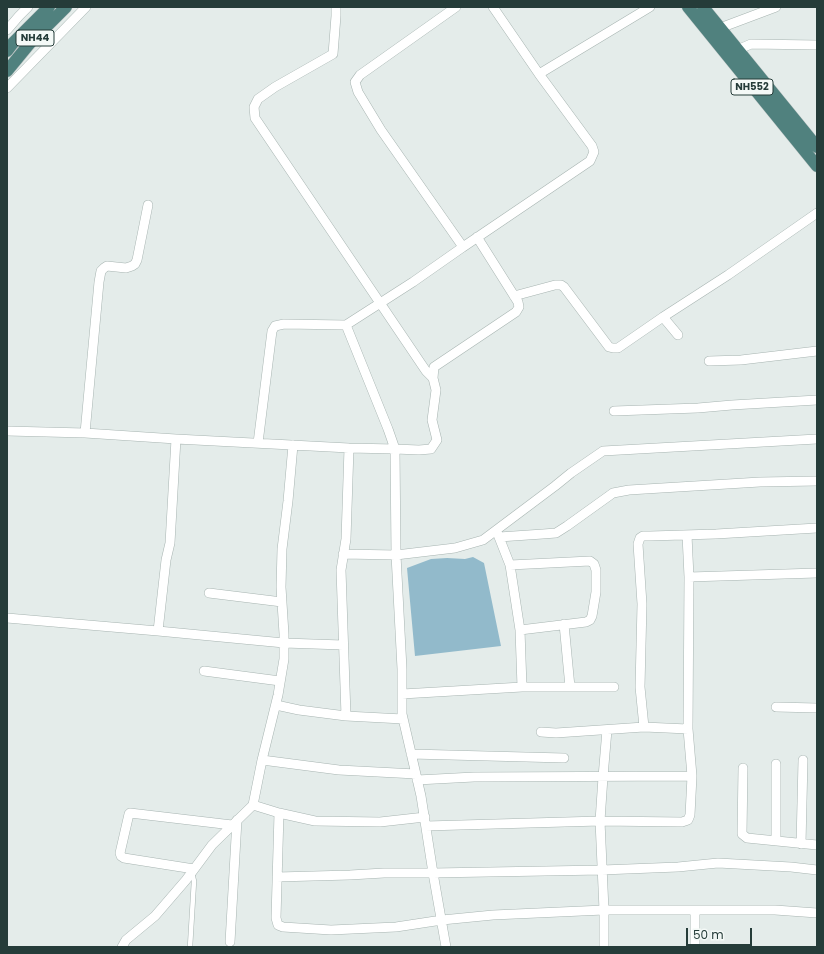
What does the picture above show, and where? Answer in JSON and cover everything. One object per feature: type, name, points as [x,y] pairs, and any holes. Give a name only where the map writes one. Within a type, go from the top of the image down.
[{"type":"highway","name":"NH44","points":[[7,51],[49,7]]},
{"type":"highway","name":"NH44","points":[[7,71],[30,43],[66,7]]},
{"type":"highway","name":"NH552","points":[[688,7],[817,166]]},
{"type":"highway","name":"NH552","points":[[703,7],[817,147]]},
{"type":"street","points":[[7,30],[28,7]]},
{"type":"street","points":[[7,88],[86,7]]},
{"type":"street","points":[[336,7],[333,54],[275,87],[258,99],[254,107],[255,118],[426,371],[433,378]]},
{"type":"street","points":[[456,7],[360,75],[355,82],[358,92],[381,130],[463,247]]},
{"type":"street","points":[[258,443],[272,331],[275,326],[284,324],[346,325],[590,161],[594,152],[592,146],[493,7]]},
{"type":"street","points":[[540,74],[650,7]]},
{"type":"street","points":[[720,28],[776,7]]},
{"type":"street","points":[[737,50],[751,44],[817,45]]},
{"type":"street","points":[[85,433],[101,271],[107,266],[126,268],[135,264],[148,205]]},
{"type":"street","points":[[514,296],[560,284],[564,287],[609,347],[618,348],[728,275],[817,213]]},
{"type":"street","points":[[7,431],[85,433],[348,448],[431,449],[437,440],[432,420],[436,390],[433,378],[434,367],[516,312],[519,307],[514,296],[477,237]]},
{"type":"street","points":[[663,318],[678,335]]},
{"type":"street","points":[[346,325],[395,449],[396,555],[402,669],[402,714],[417,777],[446,947]]},
{"type":"street","points":[[709,361],[741,360],[817,351]]},
{"type":"street","points":[[614,411],[698,408],[817,400]]},
{"type":"street","points":[[158,632],[166,560],[170,543],[176,439]]},
{"type":"street","points":[[343,554],[396,555],[455,548],[483,540],[497,533],[571,473],[603,451],[817,439]]},
{"type":"street","points":[[122,947],[126,940],[155,916],[186,880],[212,845],[253,805],[262,760],[276,705],[284,659],[281,588],[282,549],[288,501],[292,445]]},
{"type":"street","points":[[346,716],[341,570],[346,539],[348,448]]},
{"type":"street","points":[[497,533],[556,533],[613,493],[629,490],[760,482],[817,481]]},
{"type":"street","points":[[644,727],[640,688],[642,604],[638,544],[640,538],[643,536],[817,528]]},
{"type":"street","points":[[497,533],[510,565],[520,630],[522,688]]},
{"type":"street","points":[[253,805],[279,814],[315,821],[380,822],[600,820],[682,822],[688,820],[690,815],[692,776],[688,729],[687,534]]},
{"type":"street","points":[[510,565],[590,560],[594,564],[596,570],[596,592],[590,620],[586,622],[520,630]]},
{"type":"street","points":[[688,577],[817,573]]},
{"type":"street","points":[[209,593],[282,602]]},
{"type":"street","points":[[7,618],[284,643],[344,644]]},
{"type":"street","points":[[564,624],[570,687]]},
{"type":"street","points":[[204,671],[280,682]]},
{"type":"street","points":[[402,694],[522,688],[614,687]]},
{"type":"street","points":[[276,705],[298,710],[346,716],[403,719]]},
{"type":"street","points":[[776,707],[817,708]]},
{"type":"street","points":[[541,732],[556,733],[644,727],[688,729]]},
{"type":"street","points":[[604,947],[600,820],[607,730]]},
{"type":"street","points":[[411,754],[564,758]]},
{"type":"street","points":[[262,760],[339,770],[417,777],[474,778],[692,776]]},
{"type":"street","points":[[801,844],[803,760]]},
{"type":"street","points":[[776,764],[776,841]]},
{"type":"street","points":[[743,768],[742,834],[747,838],[817,845]]},
{"type":"street","points":[[193,871],[124,858],[121,856],[120,853],[128,814],[235,823]]},
{"type":"street","points":[[279,814],[276,918],[278,925],[283,927],[310,930],[396,927],[442,920],[493,915],[604,910],[775,910],[817,913]]},
{"type":"street","points":[[230,942],[235,823]]},
{"type":"street","points":[[276,877],[384,873],[602,870],[678,867],[718,863],[817,870]]},
{"type":"street","points":[[695,911],[695,947]]},
{"type":"lane","points":[[190,947],[194,881],[193,871]]},
{"type":"water","points":[[473,557],[484,563],[501,646],[415,656],[407,568],[431,559],[465,559]]}]
